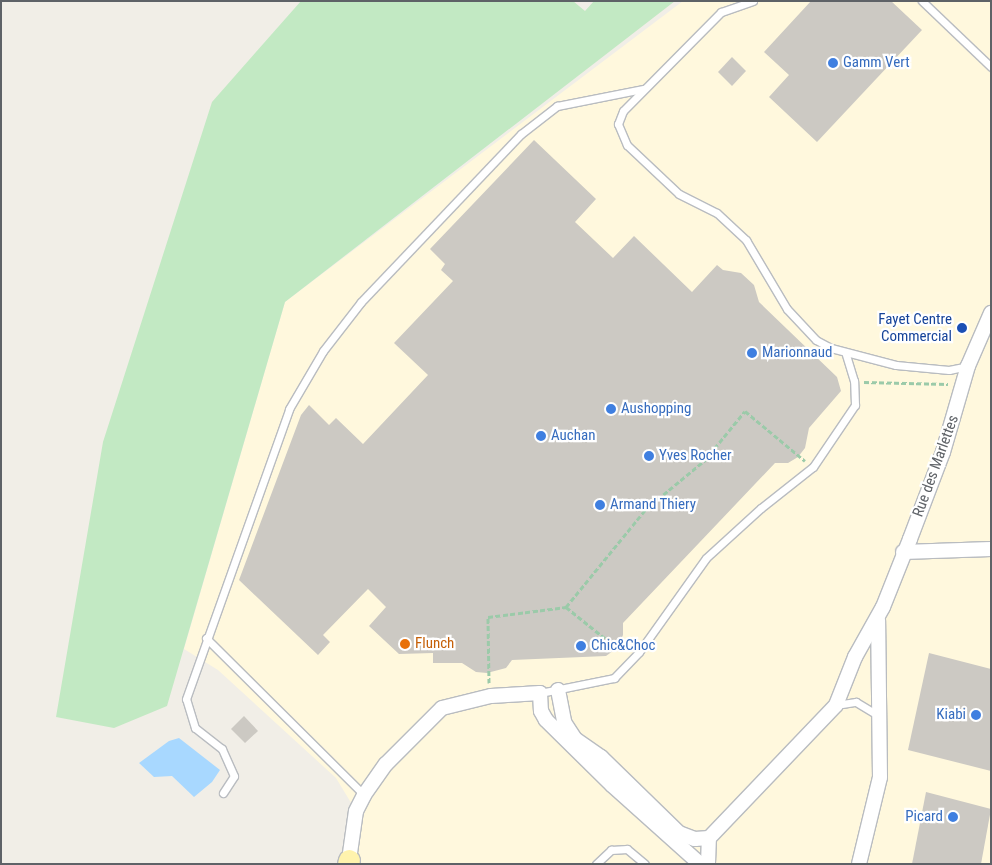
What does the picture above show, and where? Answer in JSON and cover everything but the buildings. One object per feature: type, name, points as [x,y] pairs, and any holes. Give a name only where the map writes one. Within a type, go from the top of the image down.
[{"type":"street","name":"Rue des Marlettes","points":[[709,838],[836,705],[855,657],[878,616],[944,452],[968,366],[991,313]]},
{"type":"street","points":[[903,552],[991,549]]},
{"type":"street","name":"Rue des Marlettes","points":[[859,864],[880,777],[878,616]]},
{"type":"street","points":[[558,690],[564,722],[575,740],[601,757],[679,833],[695,839],[709,838],[708,864]]},
{"type":"street","points":[[349,863],[356,811],[364,796],[386,764],[442,708],[490,696],[540,693],[541,711],[546,720],[612,785],[700,864]]},
{"type":"lane","points":[[753,1],[721,12],[623,110],[618,124],[627,145],[680,194],[716,213],[746,240],[787,309],[816,340],[845,352],[896,365],[949,370],[968,366]]},
{"type":"lane","points":[[922,1],[991,67]]},
{"type":"lane","points":[[223,793],[234,776],[222,750],[195,728],[186,699],[206,638],[289,409],[323,350],[361,302],[521,134],[557,106],[642,89]]},
{"type":"lane","points":[[540,693],[614,678],[639,652],[706,558],[813,467],[855,405],[854,381],[845,352]]},
{"type":"lane","points":[[206,638],[364,796]]},
{"type":"lane","points":[[836,705],[856,702],[879,717]]},
{"type":"lane","points":[[596,864],[611,850],[628,849],[644,864]]},
{"type":"path","points":[[854,381],[964,384]]},
{"type":"path","points":[[487,673],[488,617],[566,607],[646,509],[705,460],[744,412],[798,457]]},
{"type":"path","points":[[566,607],[617,648]]},
{"type":"shaded area","points":[[683,1],[991,1],[991,864],[348,864],[356,811],[336,778],[218,670],[184,649],[285,302]]},
{"type":"green space","points":[[301,1],[573,1],[585,11],[594,1],[675,1],[285,302],[167,706],[114,728],[56,717],[103,442],[212,102]]},
{"type":"water","points":[[179,738],[220,770],[212,782],[194,797],[172,776],[154,777],[139,763],[169,741]]},
{"type":"place","name":"Gamm Vert","points":[[833,63]]},
{"type":"place","name":"Fayet Centre Commercial","points":[[962,328]]},
{"type":"place","name":"Marionnaud","points":[[752,353]]},
{"type":"place","name":"Aushopping","points":[[611,409]]},
{"type":"place","name":"Auchan","points":[[541,436]]},
{"type":"place","name":"Yves Rocher","points":[[649,456]]},
{"type":"place","name":"Armand Thiery","points":[[600,505]]},
{"type":"place","name":"Flunch","points":[[405,644]]},
{"type":"place","name":"Chic&Choc","points":[[581,646]]},
{"type":"place","name":"Kiabi","points":[[976,715]]},
{"type":"place","name":"Picard","points":[[953,817]]}]
